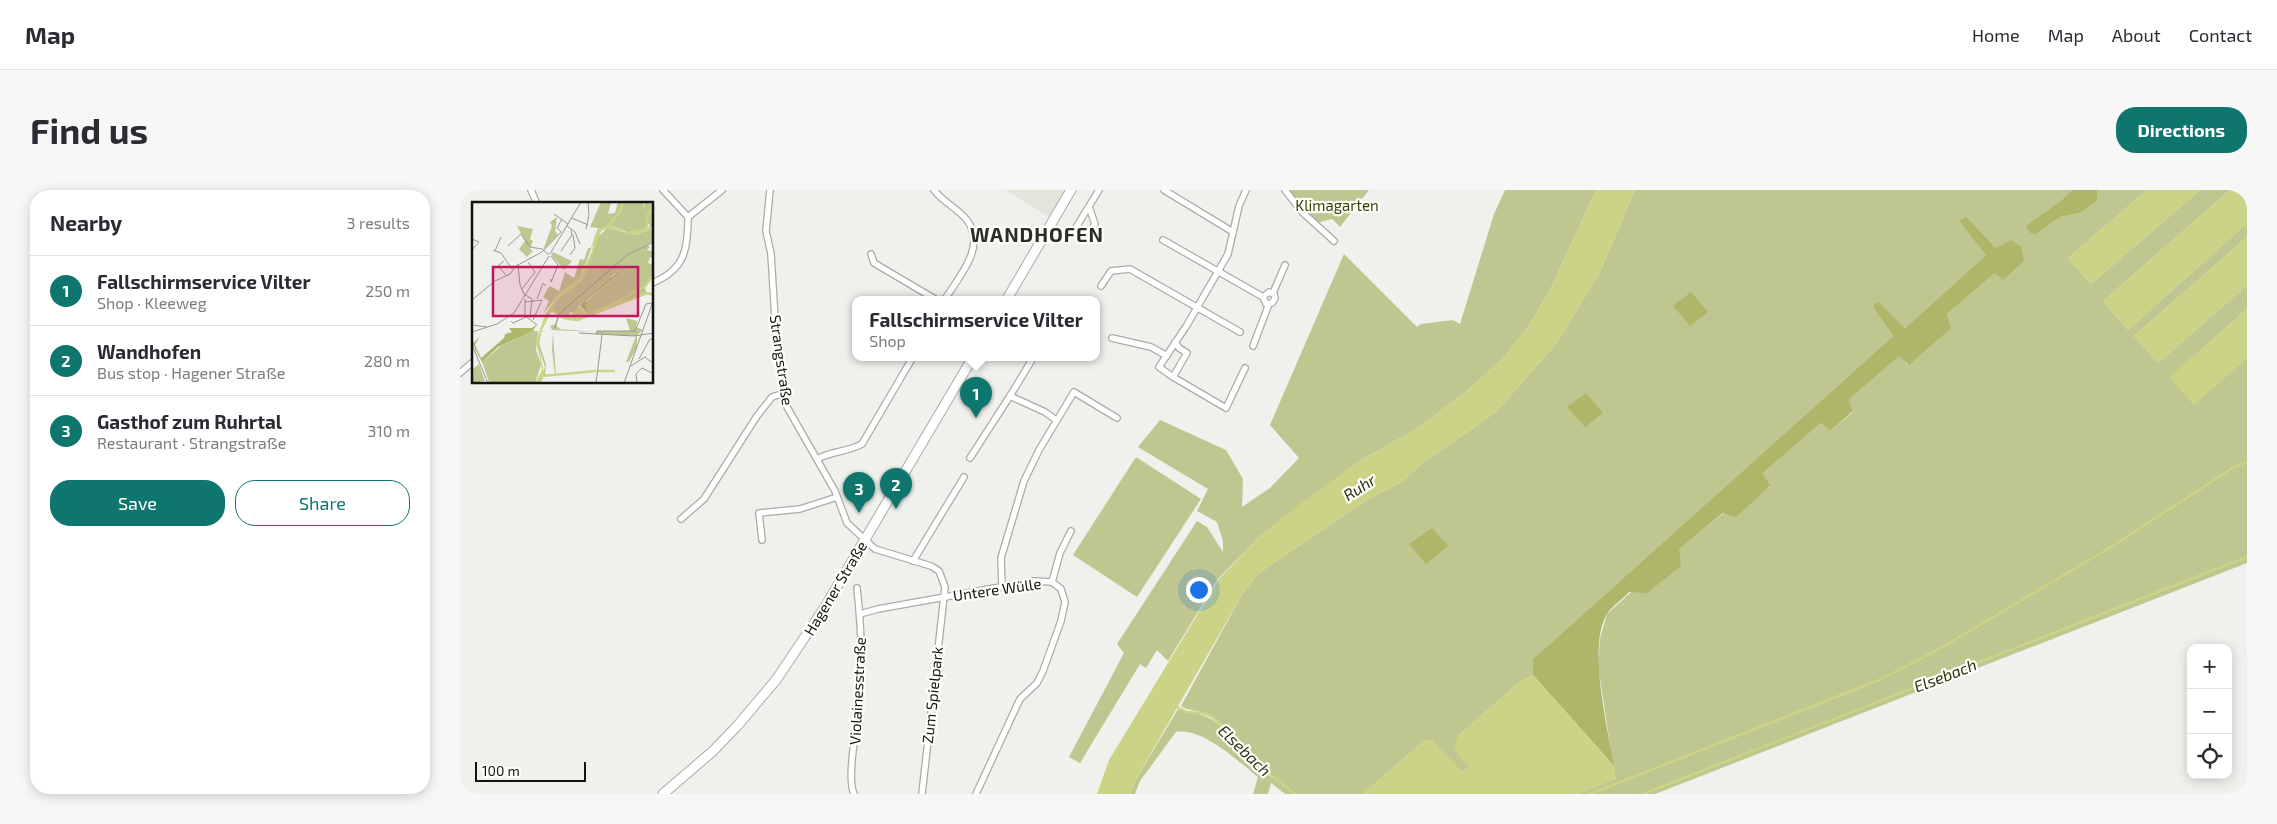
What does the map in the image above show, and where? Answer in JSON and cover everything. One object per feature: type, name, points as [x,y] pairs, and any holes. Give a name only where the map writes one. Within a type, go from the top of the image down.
[{"type":"main road","points":[[1009,296],[1071,190]]},
{"type":"main road","name":"Hagener Straße","points":[[664,794],[713,751],[758,703],[816,623],[971,361]]},
{"type":"street","points":[[531,190],[536,202]]},
{"type":"street","points":[[654,282],[671,274],[679,265],[684,254],[688,232],[688,217],[663,190]]},
{"type":"street","points":[[688,217],[722,190]]},
{"type":"street","name":"Strangstraße","points":[[770,190],[766,231],[771,254],[776,335],[787,408],[837,497],[847,523],[864,540]]},
{"type":"street","points":[[934,190],[966,218],[972,228],[974,244],[972,254],[948,296]]},
{"type":"street","points":[[1089,207],[1095,224],[1089,235],[1075,228],[1099,190]]},
{"type":"street","points":[[1164,190],[1234,232]]},
{"type":"street","points":[[1285,190],[1302,212],[1334,241]]},
{"type":"street","points":[[1243,191],[1228,254],[1219,272],[1159,367],[1226,408],[1244,368]]},
{"type":"street","points":[[1163,240],[1263,297],[1264,302],[1269,304]]},
{"type":"street","points":[[871,254],[874,263],[930,296]]},
{"type":"street","points":[[1253,346],[1269,304],[1275,300],[1273,293],[1285,265]]},
{"type":"street","points":[[1101,286],[1111,271],[1130,269],[1240,332]]},
{"type":"street","points":[[1263,297],[1266,292],[1273,293]]},
{"type":"street","points":[[1112,338],[1151,347],[1167,356]]},
{"type":"street","points":[[1173,377],[1187,353],[1179,348],[1175,342]]},
{"type":"street","points":[[817,459],[828,453],[851,450],[862,444],[911,361]]},
{"type":"street","points":[[970,458],[1031,361]]},
{"type":"street","points":[[460,373],[472,363]]},
{"type":"street","points":[[1002,586],[1001,558],[1024,482],[1039,450],[1074,392],[1117,418]]},
{"type":"street","points":[[680,519],[704,499],[772,396],[784,393]]},
{"type":"street","points":[[1010,396],[1045,412],[1056,420]]},
{"type":"street","points":[[913,562],[964,477]]},
{"type":"street","points":[[762,540],[760,513],[800,509],[837,497]]},
{"type":"street","name":"Untere Wülle","points":[[1052,582],[1060,553],[1071,531]]},
{"type":"street","name":"Untere Wülle","points":[[864,540],[875,549],[931,566],[939,571],[945,587],[943,597]]},
{"type":"street","name":"Untere Wülle","points":[[860,614],[1034,581],[1052,582],[1061,589],[1065,602],[1052,647],[1037,683],[1020,699],[976,794]]},
{"type":"street","name":"Violainesstraße","points":[[854,794],[852,773],[860,699],[860,614],[856,588]]},
{"type":"street","name":"Zum Spielpark","points":[[922,794],[943,597]]},
{"type":"shaded area","points":[[1005,190],[1066,190],[1049,217]]},
{"type":"shaded area","points":[[2072,190],[2097,190],[2097,200],[2080,213],[2060,217],[2036,234],[2030,233],[2026,226],[2062,200]]},
{"type":"shaded area","points":[[1966,216],[1996,248],[2011,240],[2021,247],[2024,261],[2003,280],[1995,273],[1947,314],[1951,328],[1909,365],[1899,356],[1848,400],[1853,411],[1830,431],[1821,423],[1763,473],[1770,486],[1736,517],[1723,513],[1679,549],[1681,566],[1647,593],[1629,592],[1607,614],[1601,628],[1599,666],[1604,710],[1614,766],[1533,675],[1533,659],[1893,336],[1872,306],[1878,301],[1905,328],[1986,255],[1959,221]]},
{"type":"shaded area","points":[[1691,292],[1708,312],[1690,326],[1673,306]]},
{"type":"shaded area","points":[[1586,393],[1603,413],[1585,427],[1567,407]]},
{"type":"shaded area","points":[[1432,528],[1448,546],[1426,564],[1409,544]]},
{"type":"green space","name":"Klimagarten","points":[[1288,190],[1369,190],[1340,227],[1332,219],[1316,223]]},
{"type":"green space","points":[[1505,190],[1596,190],[1550,290],[1528,327],[1504,357],[1468,390],[1418,428],[1358,462],[1261,535],[1218,579],[1168,661],[1157,650],[1146,668],[1140,664],[1080,763],[1069,757],[1124,653],[1117,644],[1197,521],[1207,527],[1223,552],[1223,541],[1217,522],[1197,511],[1208,489],[1138,447],[1160,420],[1226,450],[1243,479],[1242,507],[1270,488],[1299,458],[1270,425],[1344,254],[1417,327],[1421,324],[1453,320],[1460,324],[1494,214]]},
{"type":"green space","points":[[1635,190],[2072,190],[2036,234],[2060,217],[2080,213],[2096,200],[2097,190],[2147,190],[2068,258],[2091,284],[2200,190],[2230,190],[2103,301],[2128,330],[2247,223],[2247,237],[2134,336],[2158,363],[2247,285],[2247,309],[2170,377],[2194,404],[2247,358],[2247,563],[1655,794],[1578,794],[1615,778],[1598,665],[1600,638],[1607,614],[1678,549],[1724,513],[1770,487],[1763,473],[1821,423],[1830,431],[1853,412],[1847,400],[1899,355],[1908,365],[1950,328],[1947,314],[1995,273],[1996,248],[1966,216],[1959,221],[1987,254],[1905,328],[1878,301],[1872,306],[1893,336],[1533,659],[1533,675],[1516,685],[1458,736],[1470,767],[1462,772],[1431,740],[1425,740],[1363,794],[1285,794],[1271,783],[1268,794],[1253,794],[1258,777],[1208,740],[1186,732],[1176,732],[1140,781],[1135,794],[1130,794],[1135,781],[1178,709],[1203,715],[1220,725],[1256,765],[1273,778],[1274,776],[1214,717],[1181,706],[1243,593],[1259,573],[1370,498],[1402,482],[1420,465],[1496,412],[1557,343],[1600,272]]},
{"type":"green space","points":[[1136,457],[1201,499],[1137,597],[1073,555]]},
{"type":"water","name":"Ruhr","points":[[1596,190],[1635,190],[1600,272],[1557,343],[1496,412],[1420,465],[1402,482],[1370,498],[1259,573],[1243,593],[1135,781],[1130,794],[1097,794],[1109,760],[1219,579],[1261,535],[1300,504],[1358,462],[1418,428],[1468,390],[1504,357],[1528,327],[1550,290]]},
{"type":"water","points":[[2147,190],[2200,190],[2091,284],[2068,258]]},
{"type":"water","points":[[2230,190],[2247,190],[2247,223],[2128,330],[2103,301]]},
{"type":"water","points":[[2247,237],[2247,285],[2158,363],[2134,336]]},
{"type":"water","points":[[2247,309],[2247,358],[2194,405],[2169,377]]},
{"type":"water","points":[[1533,675],[1614,766],[1616,779],[1578,794],[1363,794],[1425,740],[1431,740],[1463,772],[1469,766],[1455,749],[1458,736],[1516,685]]},
{"type":"waterway","points":[[1590,794],[1879,680],[1941,648],[2111,547],[2234,467],[2247,462]]},
{"type":"waterway","name":"Elsebach","points":[[1643,794],[2247,557]]},
{"type":"waterway","name":"Elsebach","points":[[1177,707],[1187,712],[1211,716],[1251,759],[1295,794]]},
{"type":"place","name":"Fallschirmservice Vilter","points":[[976,418]]},
{"type":"place","name":"Wandhofen","points":[[896,509]]},
{"type":"place","name":"Gasthof zum Ruhrtal","points":[[859,513]]},
{"type":"district","name":"WANDHOFEN","points":[[1037,234]]}]
